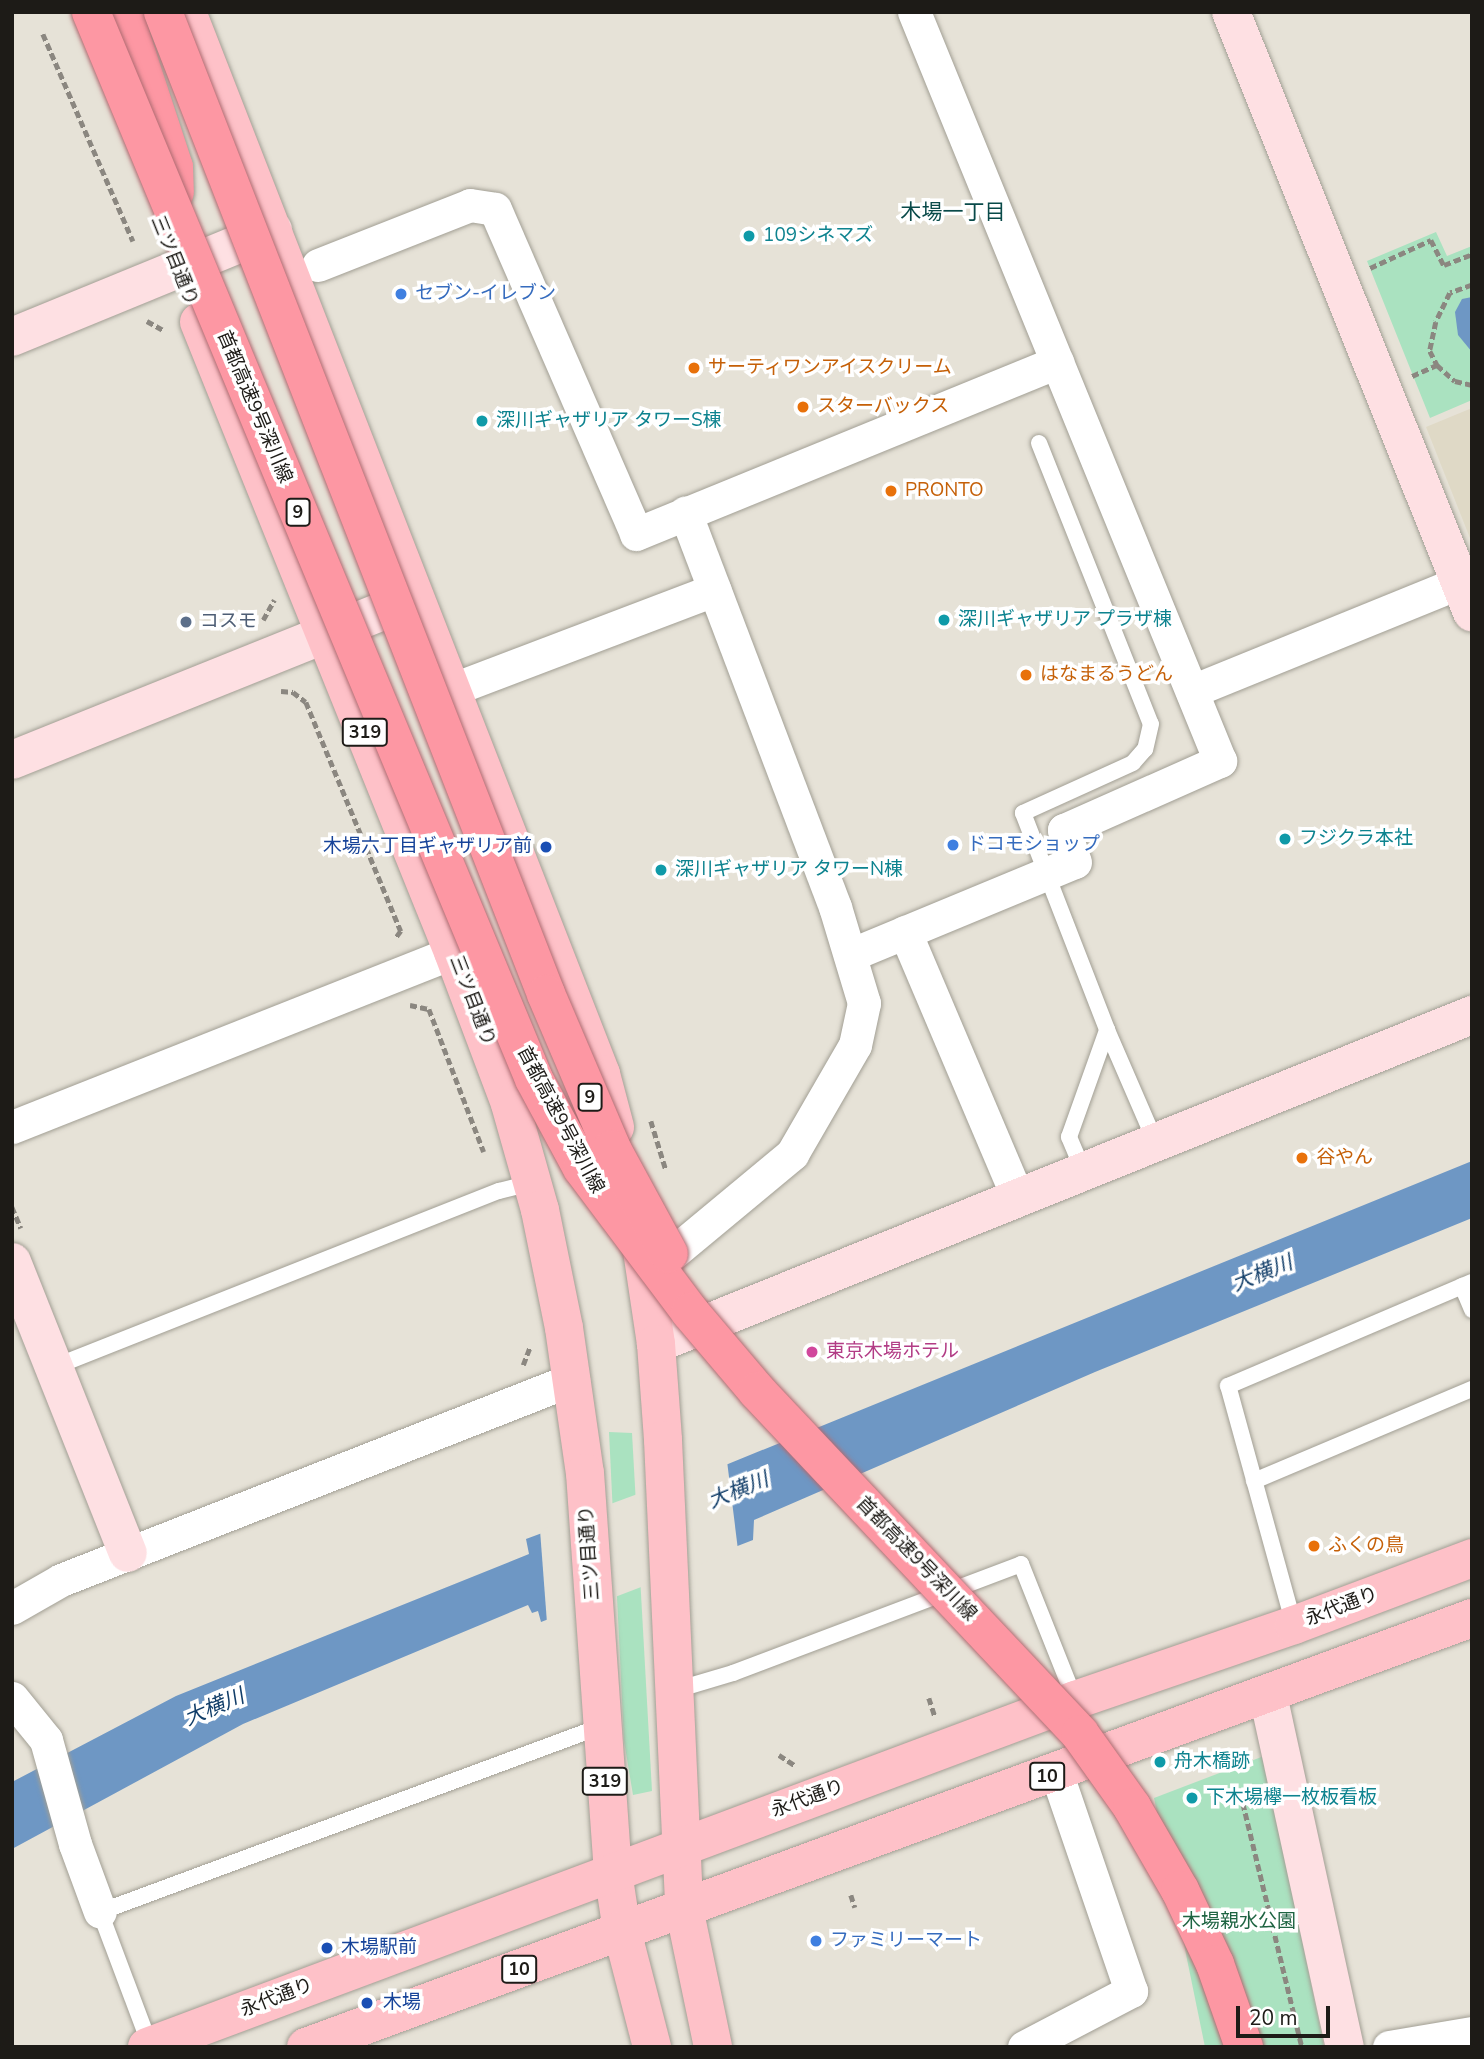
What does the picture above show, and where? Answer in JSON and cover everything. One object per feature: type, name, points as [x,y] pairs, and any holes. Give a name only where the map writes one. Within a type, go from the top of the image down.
[{"type":"highway","name":"首都高速9号深川線","points":[[91,12],[524,1056],[582,1168],[690,1312],[757,1391],[1080,1734],[1132,1807],[1181,1890],[1215,1964],[1245,2047]]},
{"type":"highway","points":[[123,12],[174,167],[178,271]]},
{"type":"highway","name":"首都高速9号深川線","points":[[163,12],[547,994],[612,1149],[641,1205],[699,1302],[761,1385],[1024,1662],[1083,1732],[1134,1805],[1182,1889],[1217,1963],[1245,2047]]},
{"type":"main road","name":"三ツ目通り","points":[[74,12],[453,952],[510,1104],[532,1183],[573,1379],[585,1474],[613,1872],[622,1931],[652,2047]]},
{"type":"main road","points":[[187,12],[415,598],[448,691],[601,1074],[635,1202],[656,1344],[663,1440],[673,1598],[684,1908],[713,2047]]},
{"type":"main road","name":"永代通り","points":[[148,2046],[1075,1700],[1294,1625],[1472,1558]]},
{"type":"main road","name":"10","points":[[306,2047],[1472,1618]]},
{"type":"street","points":[[850,955],[1047,876],[1075,862],[1064,830],[1220,761],[914,12]]},
{"type":"street","points":[[1192,691],[1466,597],[1231,12]]},
{"type":"street","points":[[318,265],[470,205],[495,209],[636,534],[1057,362]]},
{"type":"street","points":[[12,337],[273,230]]},
{"type":"street","points":[[646,1276],[792,1154],[855,1045],[864,1003],[850,955],[685,513]]},
{"type":"street","points":[[448,691],[714,590]]},
{"type":"street","points":[[12,760],[415,598]]},
{"type":"street","points":[[905,932],[1017,1196]]},
{"type":"street","points":[[12,1127],[453,952]]},
{"type":"street","points":[[656,1344],[1017,1196],[1472,1015]]},
{"type":"street","points":[[12,1262],[20,1303],[54,1367],[128,1553]]},
{"type":"street","points":[[12,1608],[61,1580],[573,1379]]},
{"type":"street","points":[[1268,1695],[1345,2047]]},
{"type":"street","points":[[12,1698],[46,1740],[75,1844],[100,1912]]},
{"type":"street","points":[[1024,2047],[1131,1991],[1056,1772]]},
{"type":"street","points":[[1389,2047],[1472,2034]]},
{"type":"lane","points":[[1039,443],[1151,724],[1145,749],[1133,763],[1023,813],[1107,1030],[1155,1141]]},
{"type":"lane","points":[[1083,1170],[1069,1137],[1107,1030]]},
{"type":"lane","points":[[54,1367],[499,1191],[532,1183]]},
{"type":"lane","points":[[1294,1625],[1228,1386],[1467,1284],[1472,1310]]},
{"type":"lane","points":[[1254,1481],[1472,1390]]},
{"type":"lane","points":[[676,1690],[733,1673],[1021,1564],[1075,1700]]},
{"type":"lane","points":[[148,2046],[100,1912],[602,1726]]},
{"type":"path","points":[[43,34],[133,241]]},
{"type":"path","points":[[1368,269],[1431,240],[1444,265],[1472,254]]},
{"type":"path","points":[[1472,285],[1450,293],[1436,322],[1430,351],[1437,365],[1455,381],[1472,385]]},
{"type":"path","points":[[141,318],[161,327],[167,338]]},
{"type":"path","points":[[1399,382],[1437,365]]},
{"type":"path","points":[[261,624],[274,600],[269,588]]},
{"type":"path","points":[[271,690],[293,692],[306,702],[401,931],[391,948]]},
{"type":"path","points":[[929,1699],[937,1721]]},
{"type":"path","points":[[779,1755],[801,1770]]},
{"type":"path","points":[[1286,1773],[1243,1803],[1302,2047]]},
{"type":"path","points":[[851,1895],[855,1907]]},
{"type":"shaded area","points":[[1472,408],[1472,543],[1426,427]]},
{"type":"green space","points":[[1436,232],[1447,256],[1472,246],[1472,400],[1430,418],[1367,261]]},
{"type":"green space","points":[[609,1432],[632,1433],[652,1791],[633,1795],[624,1741]]},
{"type":"green space","name":"木場親水公園","points":[[1264,1756],[1324,2047],[1205,2047],[1154,1798]]},
{"type":"water","points":[[1472,297],[1472,352],[1458,335],[1455,312],[1462,299]]},
{"type":"water","name":"大横川","points":[[1472,1161],[1472,1218],[1095,1372],[754,1520],[753,1540],[541,1622],[538,1611],[532,1613],[528,1605],[243,1724],[12,1849],[12,1782],[176,1696],[529,1554],[526,1539],[728,1464]]},
{"type":"pier","points":[[727,1461],[738,1550],[547,1623],[540,1530]]},
{"type":"place","name":"109シネマズ","points":[[749,236]]},
{"type":"place","name":"セブン-イレブン","points":[[401,294]]},
{"type":"place","name":"サーティワンアイスクリーム","points":[[694,368]]},
{"type":"place","name":"スターバックス","points":[[803,407]]},
{"type":"place","name":"深川ギャザリア タワーS棟","points":[[482,421]]},
{"type":"place","name":"PRONTO","points":[[891,491]]},
{"type":"place","name":"深川ギャザリア プラザ棟","points":[[944,620]]},
{"type":"place","name":"コスモ","points":[[186,622]]},
{"type":"place","name":"はなまるうどん","points":[[1026,675]]},
{"type":"place","name":"フジクラ本社","points":[[1285,839]]},
{"type":"place","name":"ドコモショップ","points":[[953,845]]},
{"type":"place","name":"木場六丁目ギャザリア前","points":[[546,847]]},
{"type":"place","name":"深川ギャザリア タワーN棟","points":[[661,870]]},
{"type":"place","name":"谷やん","points":[[1302,1158]]},
{"type":"place","name":"東京木場ホテル","points":[[812,1352]]},
{"type":"place","name":"ふくの鳥","points":[[1314,1546]]},
{"type":"place","name":"舟木橋跡","points":[[1160,1762]]},
{"type":"place","name":"下木場欅一枚板看板","points":[[1192,1798]]},
{"type":"place","name":"ファミリーマート","points":[[816,1941]]},
{"type":"place","name":"木場駅前","points":[[327,1948]]},
{"type":"place","name":"木場","points":[[367,2003]]},
{"type":"district","name":"木場一丁目","points":[[953,212]]}]
